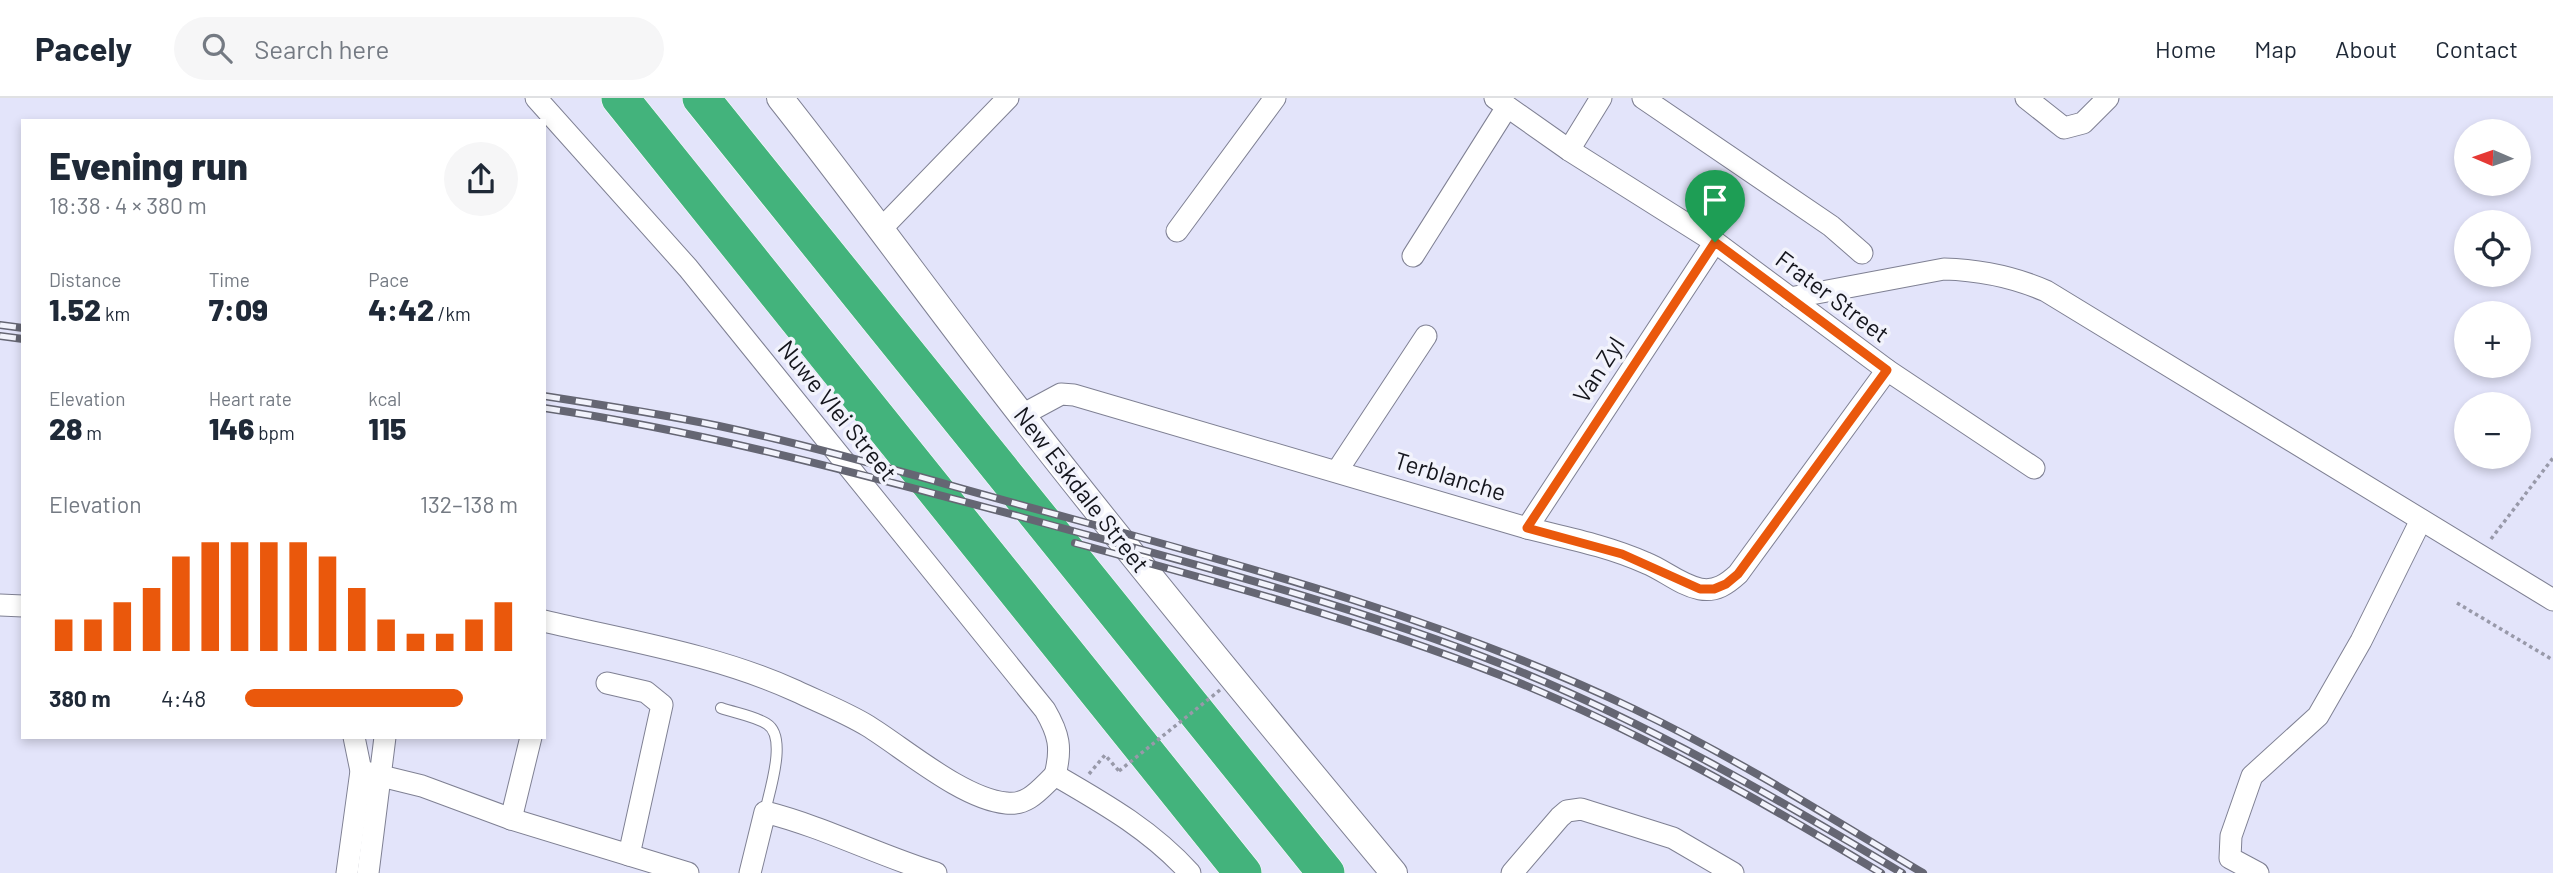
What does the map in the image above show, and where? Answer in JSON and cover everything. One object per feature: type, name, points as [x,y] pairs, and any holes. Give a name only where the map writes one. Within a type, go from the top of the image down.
[{"type":"highway","points":[[620,98],[1243,873]]},
{"type":"highway","points":[[701,98],[1326,873]]},
{"type":"street","name":"Nuwe Vlei Street","points":[[536,98],[688,268],[1045,709],[1060,737],[1061,751],[1055,775]]},
{"type":"street","name":"New Eskdale Street","points":[[780,98],[882,228],[1022,415],[1258,712],[1394,873]]},
{"type":"street","points":[[882,228],[1008,98]]},
{"type":"street","points":[[1177,231],[1275,98]]},
{"type":"street","points":[[1569,150],[1601,98]]},
{"type":"street","points":[[1643,98],[1831,226],[1862,253]]},
{"type":"street","points":[[2026,98],[2064,128],[2074,128],[2083,123],[2108,98]]},
{"type":"street","points":[[1413,256],[1501,102]]},
{"type":"street","name":"Frater Street","points":[[1501,102],[1569,150],[1715,242],[1887,370],[2034,468]]},
{"type":"street","name":"Van Zyl","points":[[1527,528],[1715,242]]},
{"type":"street","points":[[1790,299],[1944,269],[1969,270],[2022,280],[2046,290],[2553,600]]},
{"type":"street","points":[[1337,471],[1426,336]]},
{"type":"street","name":"Terblanche","points":[[1022,415],[1061,394],[1074,395],[1622,554],[1700,589],[1714,589],[1726,584],[1738,574],[1887,370]]},
{"type":"street","points":[[2258,873],[2230,858],[2231,836],[2252,776],[2318,716],[2361,641],[2421,520]]},
{"type":"street","points":[[0,605],[21,606]]},
{"type":"street","points":[[546,621],[741,669],[783,686],[866,725],[928,767],[984,799],[1008,804],[1029,800],[1055,775],[1136,823],[1164,845],[1190,873]]},
{"type":"street","points":[[607,683],[646,692],[662,705],[629,855]]},
{"type":"street","points":[[355,739],[371,773],[368,873]]},
{"type":"street","points":[[347,873],[371,773],[384,739]]},
{"type":"street","points":[[511,819],[531,739]]},
{"type":"street","points":[[371,773],[422,786],[511,819],[688,873]]},
{"type":"street","points":[[1513,873],[1560,817],[1567,811],[1581,809],[1673,838],[1733,873]]},
{"type":"street","points":[[750,873],[765,812],[829,831],[881,855],[936,873]]},
{"type":"lane","points":[[721,708],[766,723],[777,736],[778,750],[765,812]]},
{"type":"path","points":[[2479,555],[2553,458]]},
{"type":"path","points":[[2457,603],[2553,660]]},
{"type":"path","points":[[1085,778],[1105,755],[1119,771],[1220,690]]},
{"type":"railway","points":[[0,325],[21,328]]},
{"type":"railway","points":[[0,336],[21,339]]},
{"type":"railway","points":[[546,396],[697,422],[807,447],[1213,558],[1426,624],[1566,678],[1671,727],[1923,873]]},
{"type":"railway","points":[[546,408],[664,429],[842,470],[1202,566],[1384,621],[1504,665],[1607,710],[1756,788],[1902,873]]},
{"type":"railway","points":[[1075,543],[1343,620],[1500,675],[1647,741],[1788,818],[1881,873]]},
{"type":"route","points":[[1715,242],[1887,370],[1738,574],[1726,584],[1714,589],[1700,589],[1647,563],[1594,544],[1527,528],[1715,242]]}]
